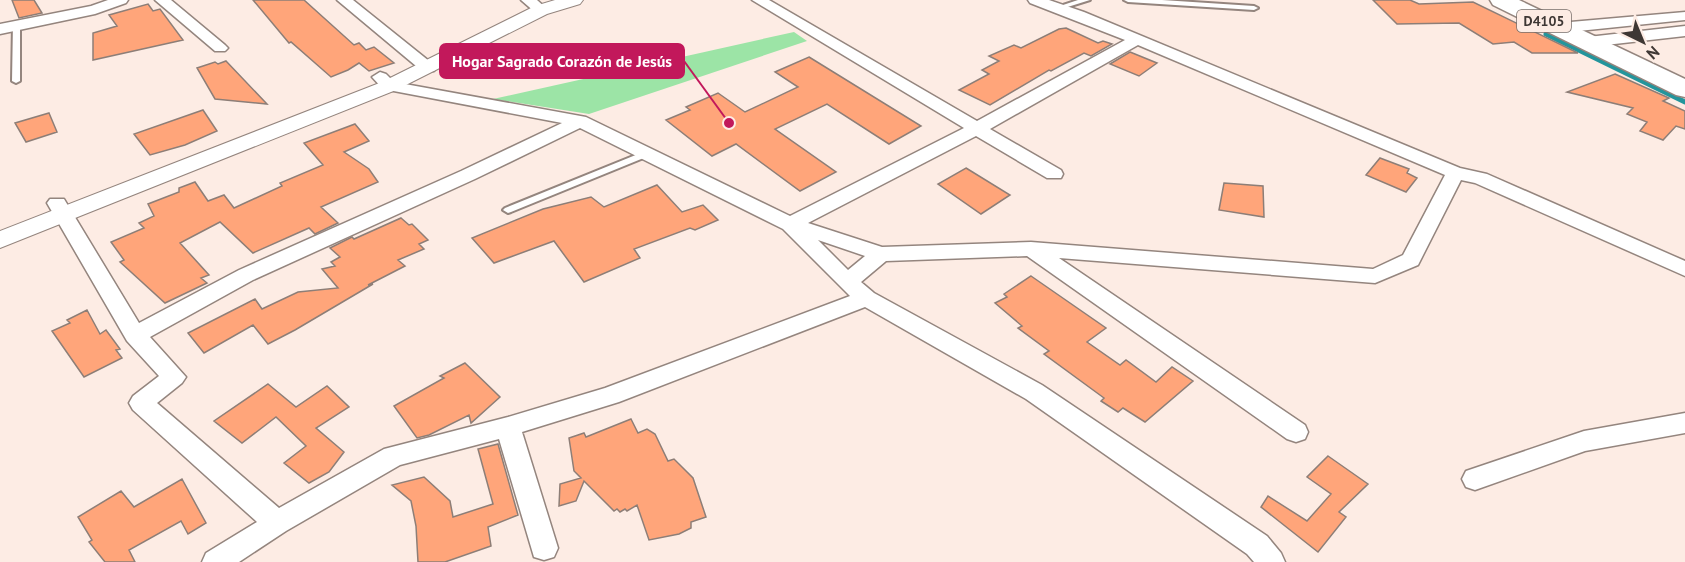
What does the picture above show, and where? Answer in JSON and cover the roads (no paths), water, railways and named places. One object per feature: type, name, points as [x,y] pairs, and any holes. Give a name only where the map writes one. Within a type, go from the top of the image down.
[{"type":"main road","name":"D4105","points":[[1501,0],[1685,89]]},
{"type":"street","points":[[0,29],[95,10],[121,0]]},
{"type":"street","points":[[162,0],[220,48]]},
{"type":"street","points":[[344,0],[423,64]]},
{"type":"street","points":[[0,240],[61,209],[384,82],[423,64],[535,3],[574,0]]},
{"type":"street","points":[[759,0],[1054,174]]},
{"type":"street","points":[[1035,0],[1138,39],[1455,173],[1480,178],[1685,269]]},
{"type":"street","points":[[1560,28],[1685,16]]},
{"type":"street","points":[[1588,42],[1685,31]]},
{"type":"street","points":[[790,224],[976,129],[1138,39]]},
{"type":"street","points":[[384,82],[580,121],[790,224],[881,254],[1030,249],[1376,276],[1412,260],[1455,173]]},
{"type":"street","points":[[135,335],[246,275],[468,175],[580,121]]},
{"type":"street","points":[[0,225],[61,209]]},
{"type":"street","points":[[61,209],[135,335],[174,377],[141,403],[277,523]]},
{"type":"street","points":[[790,224],[866,298],[1034,392],[1257,545],[1271,562]]},
{"type":"street","points":[[1030,249],[1296,432]]},
{"type":"street","points":[[847,282],[881,254]]},
{"type":"street","points":[[216,562],[277,523],[393,456],[508,427],[611,395],[866,298]]},
{"type":"street","points":[[1475,479],[1584,441],[1685,423]]},
{"type":"street","points":[[508,427],[544,548]]},
{"type":"lane","points":[[1058,8],[1086,0]]},
{"type":"lane","points":[[1128,0],[1254,8]]},
{"type":"lane","points":[[16,26],[16,81]]},
{"type":"lane","points":[[507,210],[648,153]]},
{"type":"waterway","points":[[1546,34],[1685,102]]},
{"type":"place","name":"Hogar Sagrado Corazón de Jesús","points":[[729,123]]}]
